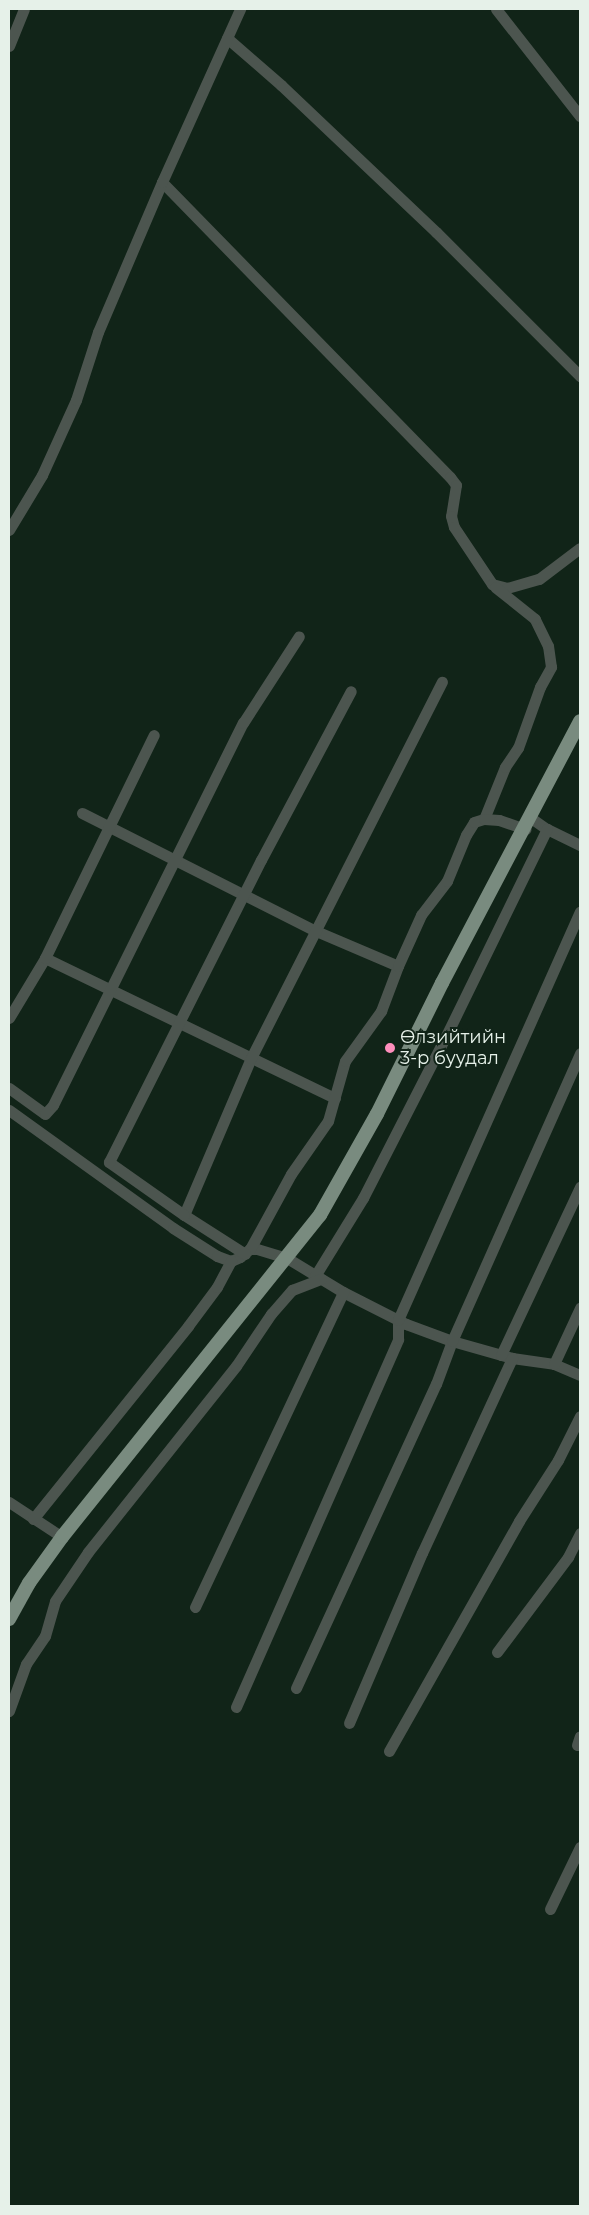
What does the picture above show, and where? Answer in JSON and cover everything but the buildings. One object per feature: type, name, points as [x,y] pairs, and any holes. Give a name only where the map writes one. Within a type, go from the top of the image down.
[{"type":"main road","points":[[9,1619],[29,1583],[62,1538],[320,1215],[377,1114],[442,983],[528,823],[580,721]]},
{"type":"street","points":[[9,46],[24,9]]},
{"type":"street","points":[[9,530],[42,475],[76,400],[98,332],[162,182],[240,9]]},
{"type":"street","points":[[496,9],[580,116]]},
{"type":"street","points":[[227,38],[288,91],[436,232],[580,376]]},
{"type":"street","points":[[162,182],[450,477],[456,485],[451,516],[454,527],[492,584],[536,619],[548,646],[551,667],[540,687],[518,748],[505,766],[484,819]]},
{"type":"street","points":[[492,584],[507,588],[539,580],[580,548]]},
{"type":"street","points":[[9,1088],[46,1114],[53,1105],[243,723],[299,636]]},
{"type":"street","points":[[184,1215],[251,1058],[442,682]]},
{"type":"street","points":[[247,1251],[184,1215],[109,1162],[177,1023],[351,691]]},
{"type":"street","points":[[9,1018],[45,958],[154,735]]},
{"type":"street","points":[[82,813],[243,896],[316,931],[398,966]]},
{"type":"street","points":[[247,1251],[291,1174],[328,1121],[345,1061],[381,1011],[398,966],[421,915],[447,881],[466,835],[474,822],[484,819],[528,823],[547,829],[580,845]]},
{"type":"street","points":[[9,1711],[26,1664],[46,1636],[55,1601],[88,1552],[236,1366],[271,1314],[292,1290],[318,1278],[367,1189],[444,1040],[547,829]]},
{"type":"street","points":[[236,1707],[398,1339],[398,1320],[580,912]]},
{"type":"street","points":[[45,958],[336,1098]]},
{"type":"street","points":[[296,1688],[436,1384],[452,1341],[580,1053]]},
{"type":"street","points":[[9,1110],[173,1228],[217,1256],[231,1261]]},
{"type":"street","points":[[349,1723],[580,1187]]},
{"type":"street","points":[[33,1519],[188,1326],[217,1287],[231,1261],[247,1251],[257,1249],[287,1258],[343,1292],[398,1320],[452,1341],[506,1356],[554,1364],[580,1375]]},
{"type":"street","points":[[195,1607],[343,1292]]},
{"type":"street","points":[[554,1364],[580,1308]]},
{"type":"street","points":[[389,1751],[519,1521],[558,1460],[580,1416]]},
{"type":"street","points":[[9,1502],[62,1538]]},
{"type":"street","points":[[497,1652],[568,1557],[580,1533]]},
{"type":"street","points":[[550,1909],[580,1847]]},
{"type":"place","name":"Өлзийтийн 3-р буудал","points":[[390,1048]]}]
